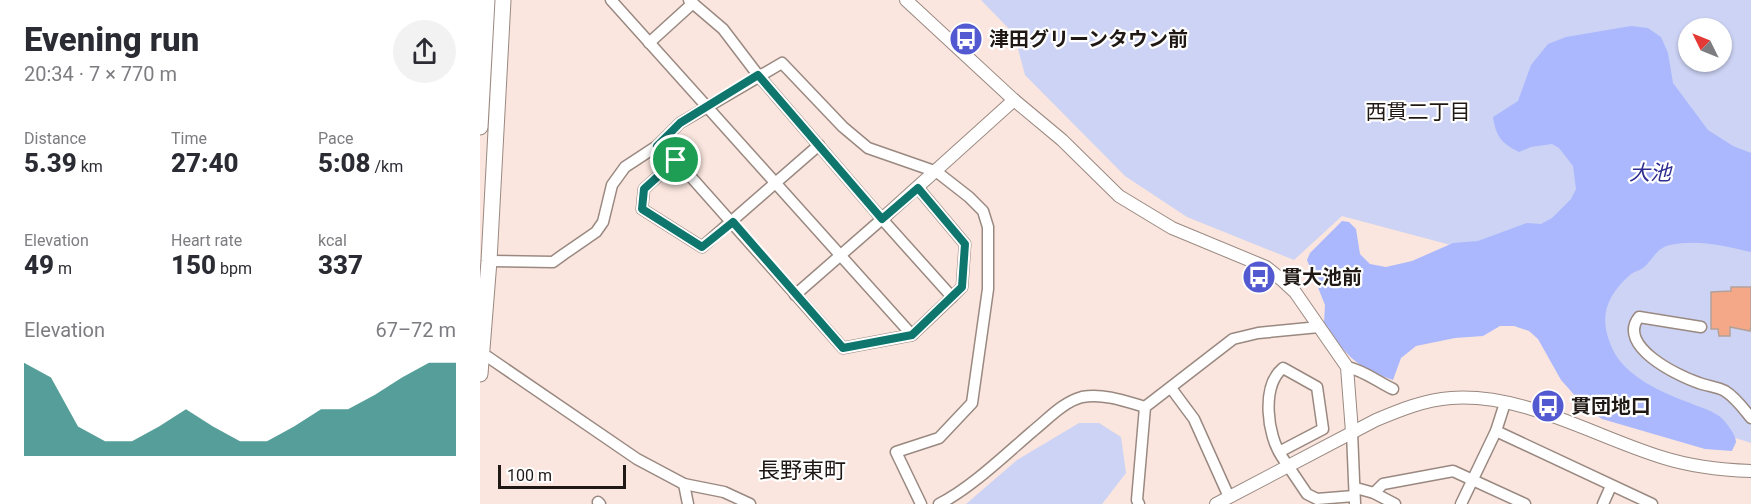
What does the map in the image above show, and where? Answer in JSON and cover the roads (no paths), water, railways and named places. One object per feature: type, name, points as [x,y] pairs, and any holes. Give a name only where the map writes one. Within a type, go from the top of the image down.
[{"type":"main road","points":[[480,127],[487,0]]},
{"type":"main road","points":[[480,374],[484,261],[503,0]]},
{"type":"street","points":[[611,0],[912,335]]},
{"type":"street","points":[[906,0],[1014,100],[1062,140],[1119,196],[1172,228],[1266,267],[1295,292],[1347,367],[1355,496]]},
{"type":"street","points":[[649,43],[691,2],[723,29],[758,75],[952,297]]},
{"type":"street","points":[[484,261],[553,262],[596,232],[603,222],[616,177],[625,167],[657,146],[680,123],[758,75],[782,63],[843,127],[868,148],[937,172],[969,196],[982,211],[988,227],[987,288],[972,403],[939,438],[896,452],[921,504]]},
{"type":"street","points":[[795,295],[937,172],[1014,100]]},
{"type":"street","points":[[676,160],[644,189],[642,209],[702,247],[819,145]]},
{"type":"street","points":[[657,146],[676,160],[843,348],[912,335],[962,287],[965,244],[918,188]]},
{"type":"street","points":[[1701,327],[1639,317],[1634,323],[1635,337],[1640,345],[1666,368],[1697,382],[1724,390],[1736,399],[1751,418]]},
{"type":"street","points":[[939,504],[1005,455],[1065,405],[1082,397],[1110,397],[1145,406],[1225,345],[1243,335],[1319,327]]},
{"type":"street","points":[[481,354],[638,459],[684,484],[724,492],[750,504]]},
{"type":"street","points":[[1347,367],[1393,389]]},
{"type":"street","points":[[1279,452],[1323,429],[1317,387],[1283,368],[1275,375],[1268,396],[1274,445],[1307,494],[1317,500],[1374,493],[1383,484],[1453,471],[1525,504]]},
{"type":"street","points":[[1171,388],[1194,419],[1229,497]]},
{"type":"street","points":[[1216,504],[1287,465],[1402,409],[1428,402],[1471,398],[1505,403],[1561,419],[1662,458],[1713,468],[1751,471]]},
{"type":"street","points":[[1461,504],[1496,431],[1505,403]]},
{"type":"street","points":[[1139,504],[1137,500],[1145,406]]},
{"type":"street","points":[[1496,431],[1652,504]]},
{"type":"street","points":[[684,484],[688,504]]},
{"type":"street","points":[[1603,504],[1611,486]]},
{"type":"street","points":[[1374,493],[1395,504]]},
{"type":"water","name":"大池","points":[[1631,26],[1648,28],[1661,37],[1668,53],[1673,83],[1708,130],[1733,146],[1751,153],[1751,252],[1700,243],[1680,243],[1658,251],[1643,268],[1631,274],[1615,291],[1605,318],[1608,338],[1619,360],[1636,376],[1657,389],[1709,410],[1721,418],[1736,439],[1732,451],[1705,449],[1602,419],[1586,408],[1561,380],[1538,339],[1529,331],[1514,326],[1500,326],[1483,336],[1455,338],[1416,346],[1401,358],[1393,380],[1380,375],[1352,359],[1324,323],[1325,305],[1307,260],[1310,253],[1342,221],[1349,222],[1356,229],[1360,254],[1370,264],[1386,267],[1412,261],[1453,243],[1478,241],[1527,223],[1541,224],[1552,218],[1571,199],[1576,189],[1573,166],[1559,148],[1552,144],[1531,147],[1519,152],[1513,149],[1500,138],[1493,117],[1518,101],[1531,65],[1548,44],[1566,37]]},
{"type":"place","name":"津田グリーンタウン前","points":[[966,39]]},
{"type":"place","name":"貫大池前","points":[[1259,277]]},
{"type":"place","name":"貫団地口","points":[[1548,406]]},
{"type":"district","name":"西貫二丁目","points":[[1418,112]]},
{"type":"district","name":"長野東町","points":[[802,470]]}]
